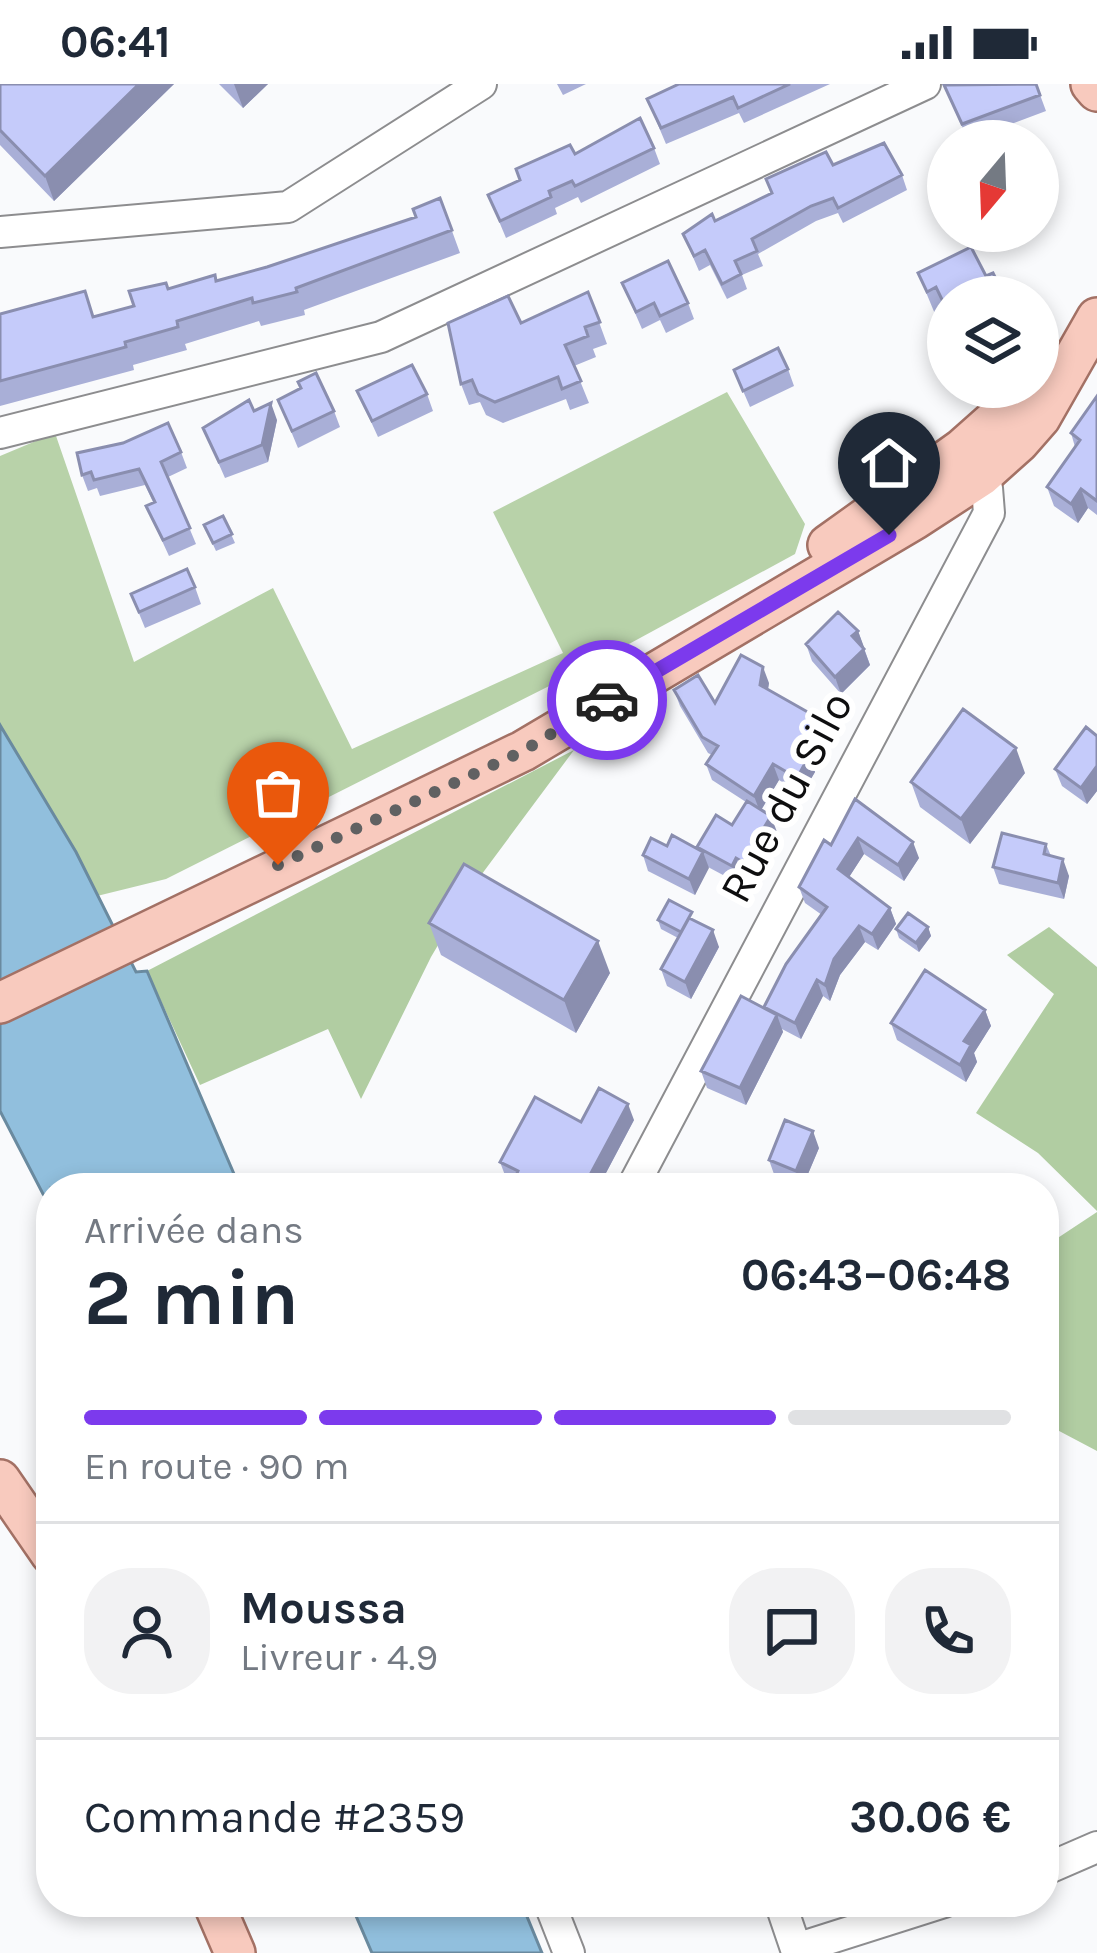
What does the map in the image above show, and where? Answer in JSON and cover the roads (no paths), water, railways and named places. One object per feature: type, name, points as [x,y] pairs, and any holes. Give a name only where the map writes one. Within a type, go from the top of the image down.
[{"type":"main road","points":[[1091,84],[1097,91]]},
{"type":"main road","points":[[1059,344],[1097,284]]},
{"type":"main road","points":[[0,1003],[116,936],[516,729],[972,463],[1040,418],[1097,318]]},
{"type":"main road","points":[[972,463],[1015,408]]},
{"type":"main road","points":[[0,982],[116,936]]},
{"type":"main road","points":[[0,1480],[36,1532]]},
{"type":"main road","points":[[219,1917],[235,1953]]},
{"type":"street","points":[[0,232],[288,207],[481,84]]},
{"type":"street","points":[[0,434],[381,337],[925,84]]},
{"type":"street","name":"Rue du Silo","points":[[640,1173],[989,513],[972,463]]},
{"type":"street","points":[[1059,1863],[1097,1846]]},
{"type":"street","points":[[555,1917],[569,1953]]},
{"type":"street","points":[[785,1917],[796,1949],[897,1917]]},
{"type":"water","points":[[0,725],[76,852],[136,972],[147,971],[234,1173],[36,1173],[36,1180],[0,1111]]},
{"type":"water","points":[[356,1917],[527,1917],[542,1953],[372,1953]]}]
